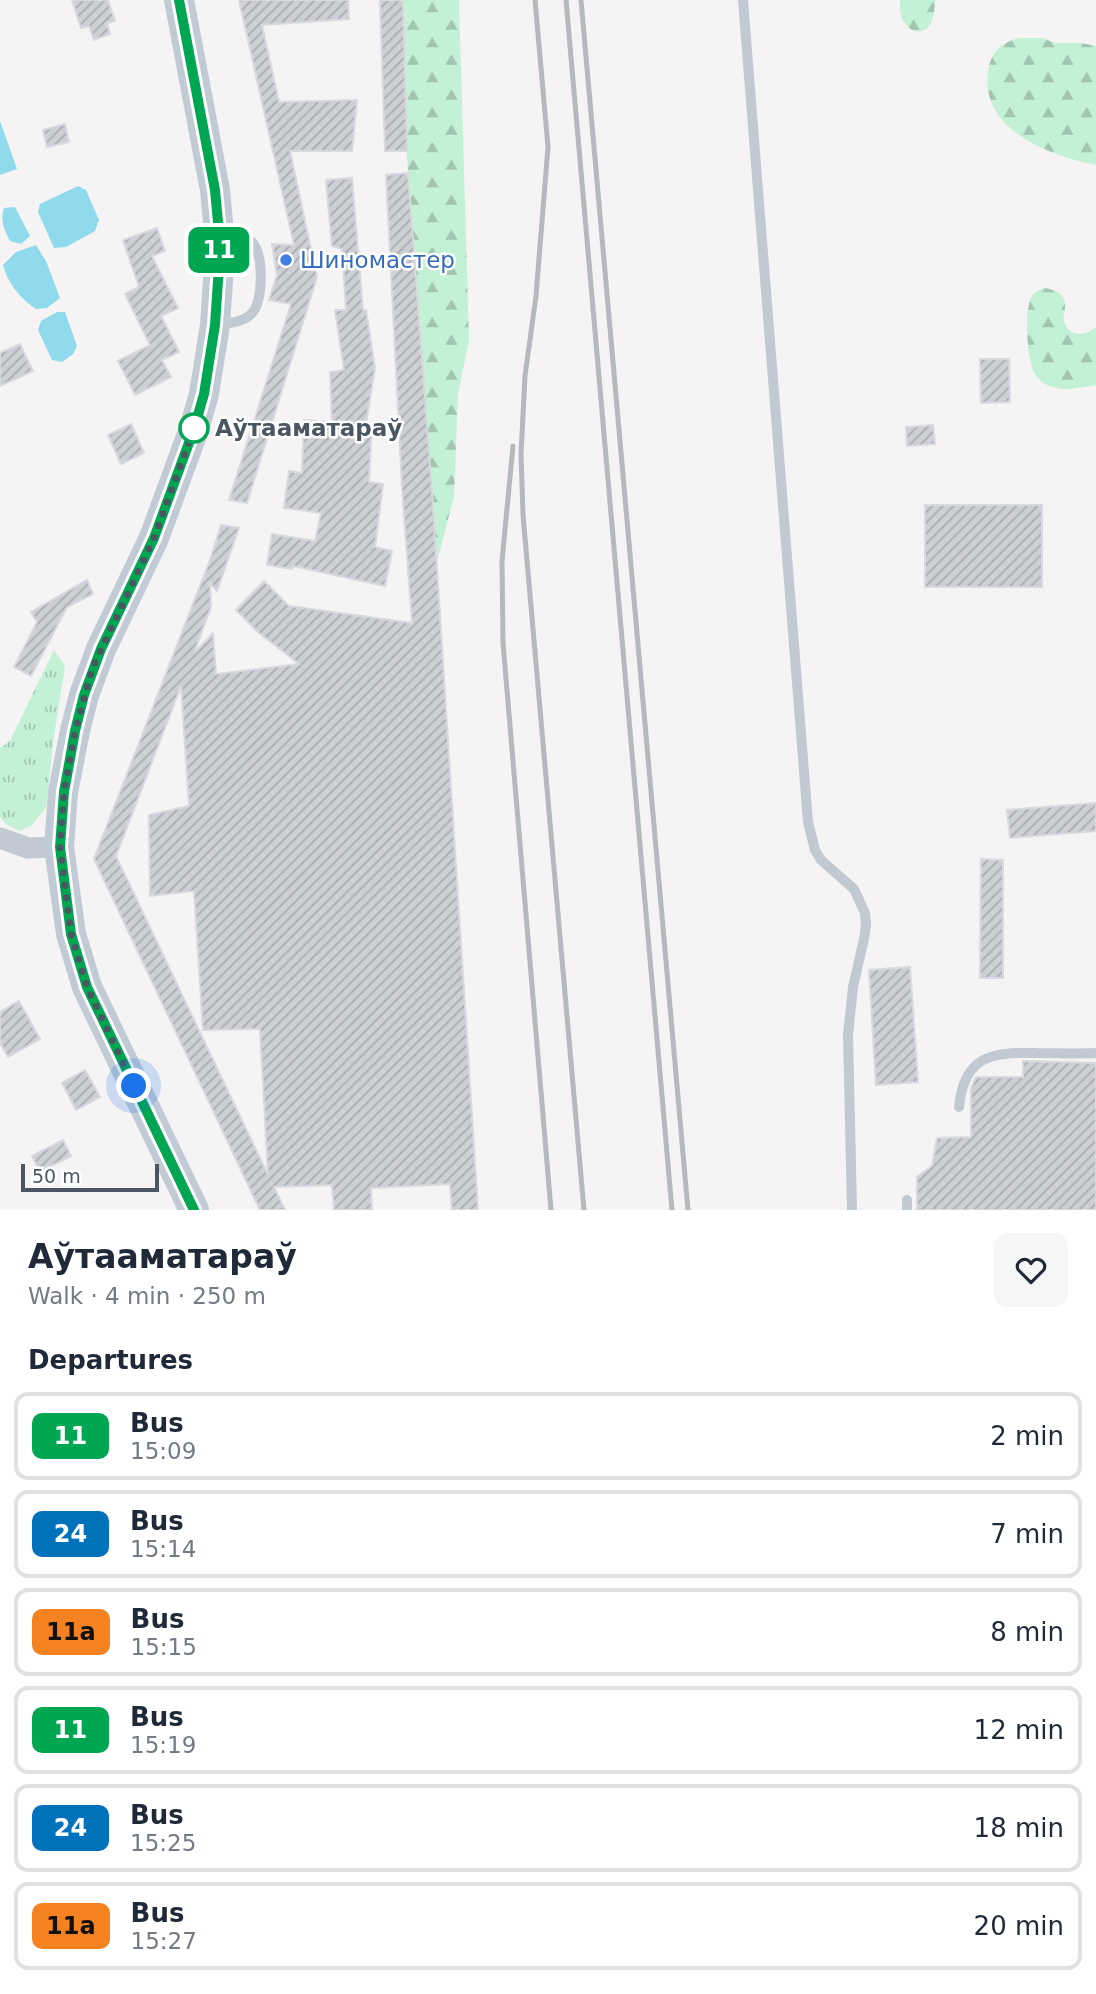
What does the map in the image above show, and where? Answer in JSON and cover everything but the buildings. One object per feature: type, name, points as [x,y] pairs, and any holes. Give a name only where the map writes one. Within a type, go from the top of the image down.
[{"type":"main road","points":[[179,0],[207,144],[219,233],[215,325],[204,394],[194,429],[154,538],[101,649],[84,695],[64,792],[60,847],[71,934],[87,987],[194,1210]]},
{"type":"street","points":[[0,838],[28,848],[60,847]]},
{"type":"lane","points":[[743,0],[808,822],[815,850],[821,860],[854,889],[865,913],[866,925],[853,988],[848,1035],[852,1210]]},
{"type":"lane","points":[[215,325],[243,320],[253,313],[258,301],[261,275],[259,254],[252,242],[232,234],[219,233]]},
{"type":"lane","points":[[959,1107],[965,1078],[973,1067],[984,1059],[1013,1052],[1096,1054]]},
{"type":"green space","points":[[403,0],[459,0],[469,340],[458,394],[454,496],[437,562],[405,129]]},
{"type":"green space","points":[[900,0],[935,0],[931,23],[925,30],[918,32],[907,26],[901,15]]},
{"type":"green space","points":[[1018,38],[1042,38],[1055,43],[1096,46],[1096,165],[1040,147],[1007,125],[995,110],[988,92],[989,65],[997,50]]},
{"type":"green space","points":[[1043,288],[1056,291],[1062,296],[1065,304],[1064,321],[1073,333],[1083,334],[1096,327],[1096,385],[1071,389],[1053,387],[1045,384],[1035,374],[1028,349],[1028,314],[1032,296]]},
{"type":"green space","points":[[54,650],[65,666],[46,808],[32,825],[20,831],[6,824],[0,817],[0,748],[10,741]]},
{"type":"water","points":[[0,121],[17,169],[0,175]]},
{"type":"water","points":[[78,186],[86,190],[99,220],[95,231],[66,247],[54,248],[38,212],[40,204]]},
{"type":"water","points":[[15,207],[30,236],[21,244],[10,241],[4,228],[4,208]]},
{"type":"water","points":[[36,245],[46,261],[60,298],[47,308],[36,309],[15,290],[3,265],[16,252]]},
{"type":"water","points":[[57,312],[65,312],[77,346],[73,354],[62,362],[52,360],[38,330],[41,321]]},
{"type":"railway","points":[[535,0],[548,147],[536,296],[525,376],[521,454],[523,515],[584,1210]]},
{"type":"railway","points":[[566,0],[672,1210]]},
{"type":"railway","points":[[581,0],[688,1210]]},
{"type":"railway","points":[[513,446],[502,561],[503,643],[551,1210]]},
{"type":"bus line","name":"11","points":[[179,0],[215,190],[219,266],[215,325],[204,394],[194,429],[154,538],[92,669],[84,695],[64,792],[60,847],[71,934],[87,987],[194,1210]]},
{"type":"place","name":"Шиномастер","points":[[286,260]]},
{"type":"place","name":"Аўтааматараў","points":[[194,428]]},
{"type":"route","points":[[134,1086],[87,987],[71,934],[60,847],[64,792],[75,731],[92,669],[154,538],[194,428]]}]
